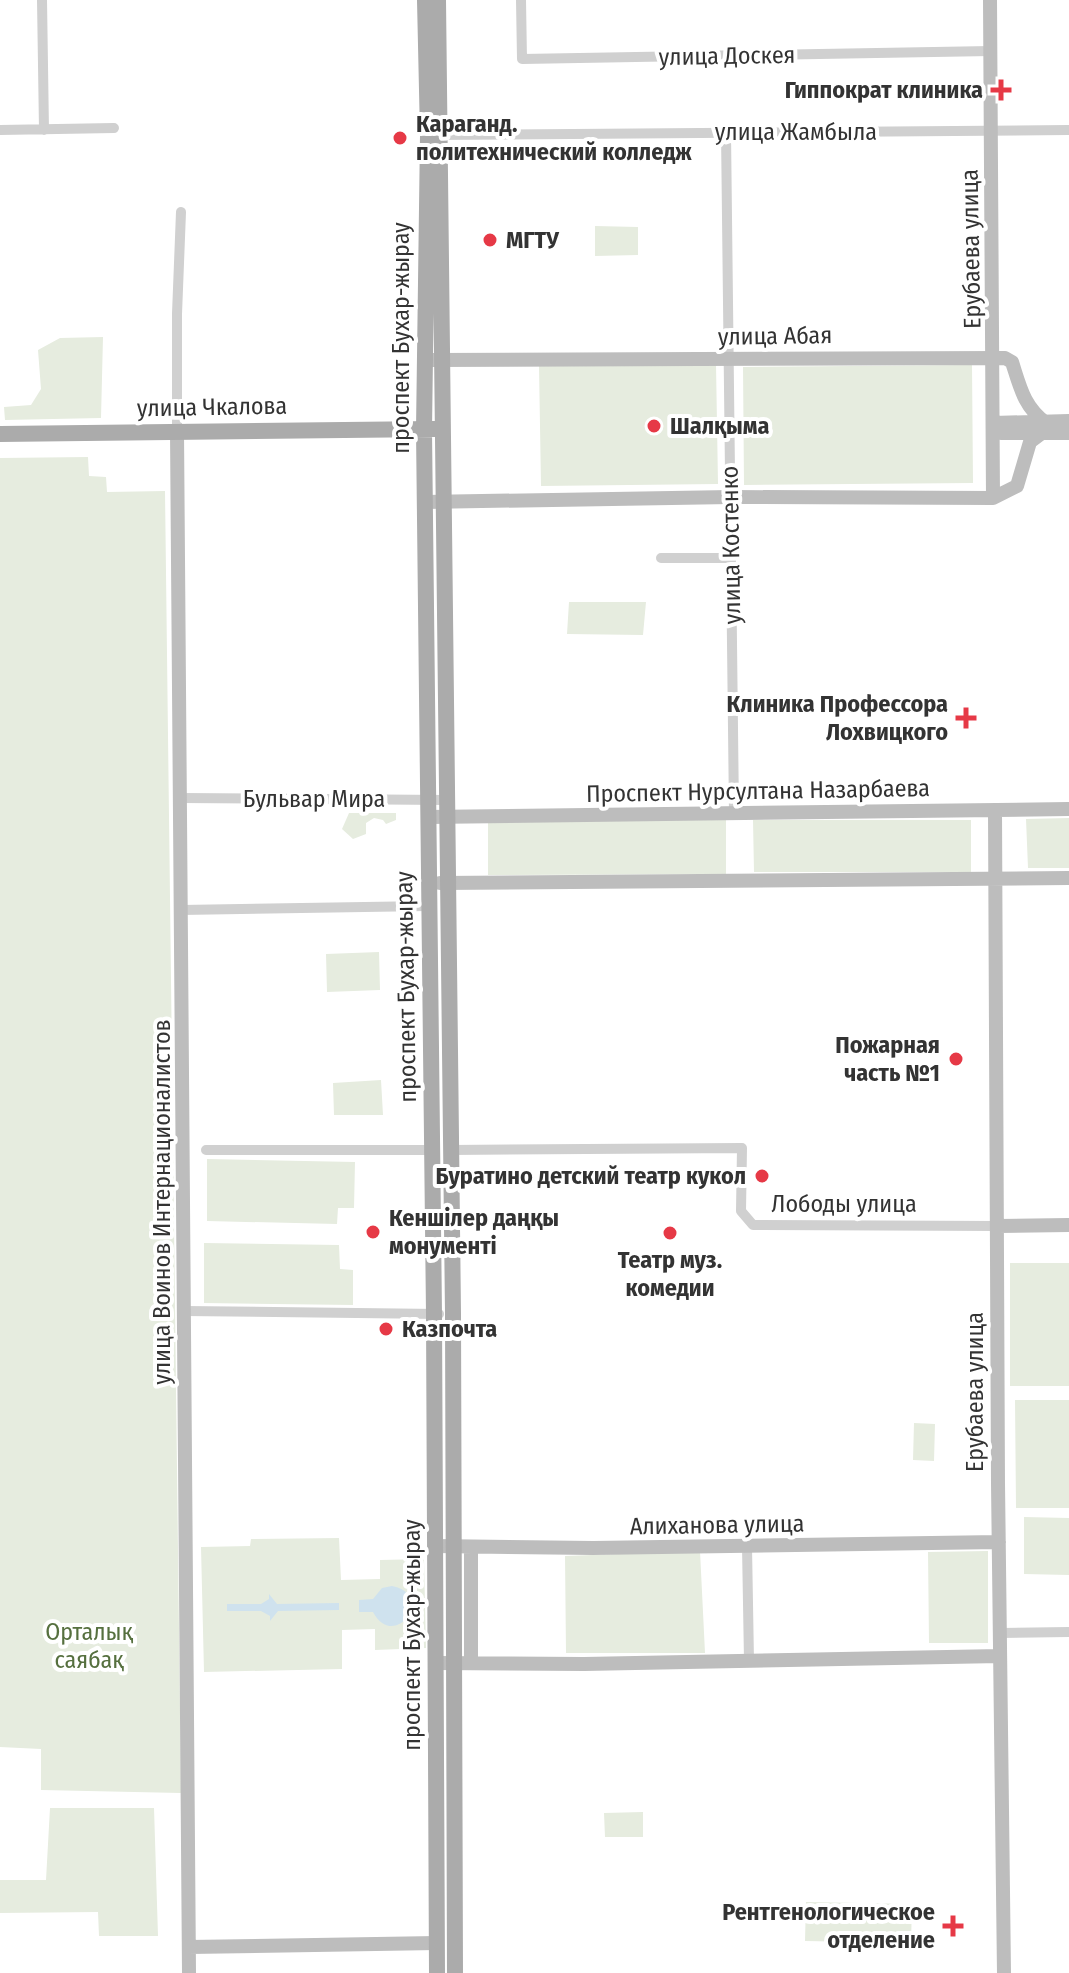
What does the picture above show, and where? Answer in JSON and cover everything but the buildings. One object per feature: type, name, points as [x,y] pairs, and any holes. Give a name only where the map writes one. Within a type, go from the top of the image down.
[{"type":"main road","name":"проспект Бухар-жырау","points":[[425,0],[443,360],[454,1546],[463,1663],[455,1973]]},
{"type":"main road","name":"проспект Бухар-жырау","points":[[437,1973],[424,360],[438,0]]},
{"type":"main road","name":"Ерубаева улица","points":[[990,0],[993,498]]},
{"type":"main road","name":"улица Абая","points":[[424,360],[994,357]]},
{"type":"main road","points":[[994,357],[1012,362],[1025,402],[1044,428]]},
{"type":"main road","points":[[425,502],[731,497],[993,498],[1017,486],[1030,442],[1044,428],[1069,421]]},
{"type":"main road","points":[[994,428],[1044,428],[1069,433]]},
{"type":"main road","name":"улица Чкалова","points":[[0,434],[443,429]]},
{"type":"main road","name":"улица Воинов Интернационалистов","points":[[177,431],[189,1973]]},
{"type":"main road","name":"Проспект Нурсултана Назарбаева","points":[[429,809],[734,813],[1069,809]]},
{"type":"main road","name":"Ерубаева улица","points":[[995,810],[1004,1973]]},
{"type":"main road","points":[[428,883],[1069,878]]},
{"type":"main road","name":"Лободы улица","points":[[998,1226],[1069,1225]]},
{"type":"main road","name":"Алиханова улица","points":[[435,1546],[999,1542]]},
{"type":"main road","points":[[463,1663],[471,1547]]},
{"type":"main road","points":[[436,1663],[1000,1656]]},
{"type":"main road","points":[[189,1947],[437,1943]]},
{"type":"street","points":[[42,0],[44,130]]},
{"type":"street","name":"улица Доскея","points":[[521,0],[522,59],[991,51]]},
{"type":"street","points":[[0,130],[114,128]]},
{"type":"street","name":"улица Жамбыла","points":[[433,135],[1069,130]]},
{"type":"street","name":"улица Костенко","points":[[726,132],[734,813]]},
{"type":"street","points":[[177,431],[181,212]]},
{"type":"street","points":[[661,558],[731,558]]},
{"type":"street","name":"Бульвар Мира","points":[[180,798],[429,809]]},
{"type":"street","points":[[181,910],[428,906]]},
{"type":"street","name":"Лободы улица","points":[[450,1150],[742,1148],[741,1211],[753,1225],[998,1226]]},
{"type":"street","points":[[206,1150],[432,1150]]},
{"type":"street","points":[[184,1311],[453,1314]]},
{"type":"street","points":[[747,1546],[749,1661]]},
{"type":"street","points":[[1000,1633],[1069,1632]]},
{"type":"green space","points":[[595,226],[638,227],[638,255],[595,256]]},
{"type":"green space","points":[[103,337],[101,418],[5,420],[4,407],[31,405],[41,389],[38,350],[60,338]]},
{"type":"green space","points":[[716,364],[718,484],[541,486],[539,366]]},
{"type":"green space","points":[[972,365],[973,483],[744,485],[743,367]]},
{"type":"green space","name":"Орталық саябақ","points":[[88,457],[89,476],[106,477],[107,492],[165,491],[181,1793],[41,1790],[41,1749],[0,1747],[0,458]]},
{"type":"green space","points":[[569,602],[646,602],[643,635],[567,634]]},
{"type":"green space","points":[[349,813],[396,813],[396,820],[386,824],[374,818],[366,823],[366,834],[353,839],[342,829]]},
{"type":"green space","points":[[1069,818],[1069,868],[1028,868],[1026,819]]},
{"type":"green space","points":[[488,820],[726,820],[726,874],[488,875]]},
{"type":"green space","points":[[753,820],[971,820],[971,872],[754,872]]},
{"type":"green space","points":[[379,952],[380,990],[327,992],[326,954]]},
{"type":"green space","points":[[381,1080],[383,1115],[334,1115],[333,1083]]},
{"type":"green space","points":[[207,1159],[355,1162],[354,1208],[338,1208],[337,1224],[207,1221]]},
{"type":"green space","points":[[204,1243],[339,1245],[340,1269],[353,1270],[353,1305],[204,1303]]},
{"type":"green space","points":[[1010,1263],[1069,1263],[1069,1386],[1010,1386]]},
{"type":"green space","points":[[1015,1400],[1069,1400],[1069,1508],[1016,1508]]},
{"type":"green space","points":[[914,1423],[935,1424],[934,1461],[913,1460]]},
{"type":"green space","points":[[1024,1517],[1069,1518],[1069,1575],[1024,1574]]},
{"type":"green space","points":[[339,1538],[341,1580],[380,1579],[380,1560],[424,1559],[426,1648],[375,1650],[375,1629],[342,1630],[342,1669],[204,1672],[201,1547],[250,1546],[251,1539]]},
{"type":"green space","points":[[700,1551],[705,1653],[566,1653],[565,1556]]},
{"type":"green space","points":[[988,1551],[988,1643],[929,1643],[928,1552]]},
{"type":"green space","points":[[50,1808],[154,1808],[158,1936],[99,1936],[98,1912],[0,1913],[0,1880],[46,1880]]},
{"type":"green space","points":[[643,1812],[643,1837],[605,1837],[604,1813]]},
{"type":"green space","points":[[806,1902],[912,1904],[911,1943],[805,1941]]},
{"type":"water","points":[[392,1586],[405,1591],[411,1599],[411,1609],[400,1624],[391,1626],[382,1623],[373,1612],[359,1612],[359,1600],[373,1599],[382,1588]]},
{"type":"water","points":[[269,1594],[277,1604],[339,1603],[339,1610],[278,1611],[270,1621],[270,1616],[261,1611],[227,1611],[227,1604],[261,1604],[269,1599]]},
{"type":"place","name":"Гиппократ клиника","points":[[1001,90]]},
{"type":"place","name":"Караганд. политехнический колледж","points":[[400,138]]},
{"type":"place","name":"МГТУ","points":[[490,240]]},
{"type":"place","name":"Шалқыма","points":[[654,426]]},
{"type":"place","name":"Клиника Профессора Лохвицкого","points":[[966,718]]},
{"type":"place","name":"Пожарная часть №1","points":[[956,1059]]},
{"type":"place","name":"Буратино детский театр кукол","points":[[762,1176]]},
{"type":"place","name":"Кеншілер даңқы монументі","points":[[373,1232]]},
{"type":"place","name":"Театр муз. комедии","points":[[670,1233]]},
{"type":"place","name":"Казпочта","points":[[386,1329]]},
{"type":"place","name":"Рентгенологическое отделение","points":[[953,1926]]}]
